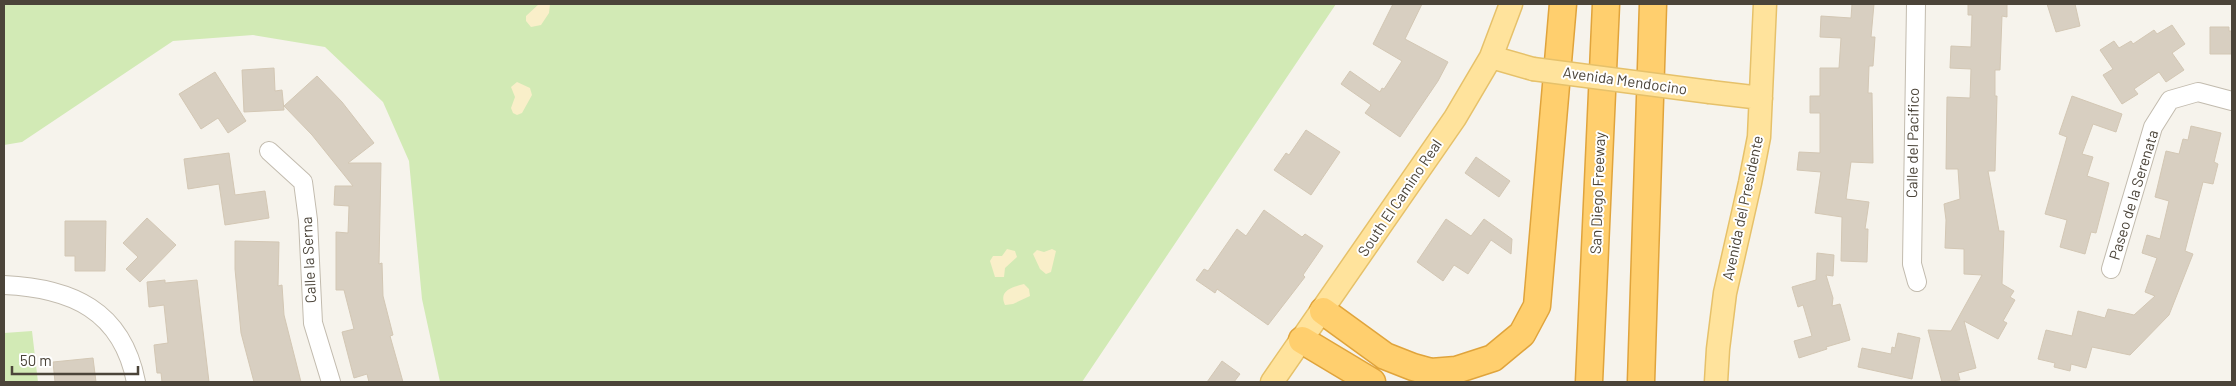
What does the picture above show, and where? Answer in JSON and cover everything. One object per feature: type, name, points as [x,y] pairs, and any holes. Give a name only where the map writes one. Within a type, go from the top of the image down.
[{"type":"highway","points":[[1323,311],[1385,356],[1431,372],[1456,370],[1493,358],[1522,334],[1537,306],[1563,4]]},
{"type":"highway","name":"San Diego Freeway","points":[[1589,382],[1606,4]]},
{"type":"highway","points":[[1641,382],[1653,4]]},
{"type":"highway","points":[[1651,47],[1658,4]]},
{"type":"highway","points":[[1302,340],[1372,382]]},
{"type":"main road","name":"South El Camino Real","points":[[1272,382],[1455,118],[1491,57],[1511,4]]},
{"type":"main road","name":"Avenida del Presidente","points":[[1716,382],[1725,293],[1759,137],[1766,4]]},
{"type":"main road","name":"Avenida Mendocino","points":[[1491,57],[1533,69],[1761,98]]},
{"type":"street","name":"Calle del Pacifico","points":[[1916,4],[1912,264],[1917,282]]},
{"type":"street","name":"Paseo de la Serenata","points":[[2111,269],[2153,128],[2170,100],[2198,92],[2232,101]]},
{"type":"street","name":"Calle la Serna","points":[[269,151],[303,182],[308,220],[313,323],[331,382]]},
{"type":"street","points":[[4,284],[35,286],[66,295],[87,305],[119,337],[132,361],[136,382]]},
{"type":"green space","points":[[4,4],[1336,4],[1082,382],[440,382],[422,299],[409,161],[383,102],[325,47],[253,35],[173,41],[22,142],[4,145]]},
{"type":"green space","points":[[32,331],[38,382],[4,382],[4,333]]},
{"type":"sand","points":[[539,4],[550,4],[549,13],[541,25],[531,27],[526,21],[526,16]]},
{"type":"sand","points":[[517,82],[530,88],[532,95],[522,113],[517,115],[513,113],[511,108],[515,97],[511,87]]},
{"type":"sand","points":[[1007,249],[1015,251],[1017,257],[1005,268],[1004,277],[995,277],[990,261],[993,256],[1002,256]]},
{"type":"sand","points":[[1052,249],[1056,251],[1051,272],[1046,274],[1040,269],[1033,254],[1037,250],[1044,252]]},
{"type":"sand","points":[[1024,284],[1029,289],[1030,296],[1013,304],[1005,305],[1003,296],[1005,293],[1011,288]]},
{"type":"building","points":[[1393,4],[1422,4],[1405,39],[1448,62],[1438,81],[1400,137],[1365,113],[1371,105],[1341,84],[1350,71],[1380,92],[1382,88],[1384,89],[1402,61],[1373,44]]},
{"type":"building","points":[[1852,4],[1874,4],[1871,37],[1875,37],[1873,66],[1869,66],[1868,93],[1872,93],[1873,163],[1851,162],[1846,199],[1869,202],[1865,229],[1868,229],[1867,262],[1841,261],[1842,217],[1815,213],[1821,172],[1797,170],[1799,152],[1820,153],[1820,113],[1810,113],[1810,96],[1820,96],[1820,68],[1839,68],[1841,38],[1820,37],[1821,16],[1851,18]]},
{"type":"building","points":[[1968,4],[2007,4],[2007,17],[2002,16],[2000,70],[1995,70],[1995,96],[1997,96],[1995,171],[1988,171],[1999,231],[2004,231],[2002,284],[2014,291],[2010,297],[2015,300],[2003,321],[2007,323],[1998,339],[1964,321],[1976,368],[1958,373],[1960,380],[1942,382],[1928,330],[1951,331],[1982,275],[1964,274],[1964,249],[1945,248],[1946,220],[1944,204],[1960,199],[1958,169],[1946,169],[1947,97],[1970,98],[1971,69],[1950,68],[1951,46],[1971,47],[1972,15],[1968,15]]},
{"type":"building","points":[[2047,4],[2075,4],[2080,26],[2056,32]]},
{"type":"building","points":[[2172,25],[2185,44],[2172,53],[2184,70],[2166,82],[2159,72],[2134,89],[2138,94],[2122,104],[2103,75],[2113,69],[2100,50],[2114,41],[2119,48],[2131,41],[2133,44],[2154,30],[2157,34]]},
{"type":"building","points":[[2210,27],[2229,27],[2229,31],[2232,31],[2232,54],[2210,54]]},
{"type":"building","points":[[274,68],[275,91],[282,90],[284,110],[244,112],[242,70]]},
{"type":"building","points":[[215,72],[246,121],[228,133],[218,118],[201,129],[179,94]]},
{"type":"building","points":[[317,76],[342,102],[374,143],[348,163],[381,163],[379,264],[382,263],[383,296],[393,335],[390,336],[403,382],[369,382],[367,374],[354,378],[342,332],[354,329],[344,290],[336,290],[336,232],[348,233],[349,206],[334,205],[335,186],[353,186],[312,135],[284,106]]},
{"type":"building","points":[[2072,96],[2122,114],[2116,132],[2093,124],[2082,154],[2093,157],[2087,176],[2109,183],[2096,233],[2091,232],[2085,254],[2060,247],[2067,220],[2045,214],[2067,137],[2059,134]]},
{"type":"building","points":[[2191,126],[2221,133],[2214,162],[2218,164],[2213,184],[2203,182],[2185,251],[2193,254],[2169,315],[2130,355],[2092,347],[2086,368],[2071,364],[2070,371],[2054,367],[2055,363],[2038,359],[2046,330],[2072,336],[2078,311],[2105,318],[2108,309],[2134,315],[2155,296],[2145,292],[2157,258],[2142,253],[2147,235],[2160,239],[2169,201],[2155,197],[2166,151],[2179,154],[2183,139],[2188,140]]},
{"type":"building","points":[[1306,130],[1340,152],[1311,195],[1274,170],[1286,153],[1289,155]]},
{"type":"building","points":[[229,153],[235,195],[265,191],[269,218],[225,225],[219,184],[188,189],[184,159]]},
{"type":"building","points":[[1476,157],[1510,181],[1499,197],[1465,173]]},
{"type":"building","points":[[1264,210],[1302,237],[1305,234],[1323,246],[1303,275],[1305,277],[1268,325],[1217,289],[1215,293],[1196,280],[1204,269],[1208,271],[1237,229],[1246,236]]},
{"type":"building","points":[[147,218],[176,245],[140,282],[126,269],[138,257],[123,243]]},
{"type":"building","points":[[1446,219],[1471,236],[1484,219],[1512,239],[1511,254],[1491,240],[1468,274],[1454,265],[1443,281],[1417,262]]},
{"type":"building","points":[[65,221],[106,221],[105,271],[75,271],[75,256],[65,256]]},
{"type":"building","points":[[235,241],[279,242],[278,286],[282,285],[284,315],[301,382],[254,382],[241,333],[235,269]]},
{"type":"building","points":[[1817,253],[1834,255],[1833,276],[1826,275],[1833,298],[1832,306],[1840,304],[1850,340],[1799,358],[1794,341],[1812,336],[1803,305],[1798,307],[1792,287],[1816,280]]},
{"type":"building","points":[[165,280],[165,283],[197,280],[209,382],[162,382],[161,373],[157,373],[154,345],[168,343],[164,305],[149,307],[147,282]]},
{"type":"building","points":[[1898,333],[1920,338],[1912,379],[1858,367],[1862,348],[1891,354],[1892,347],[1895,348]]},
{"type":"building","points":[[93,358],[96,382],[55,382],[53,362]]},
{"type":"building","points":[[1222,361],[1240,374],[1234,382],[1207,382]]}]
